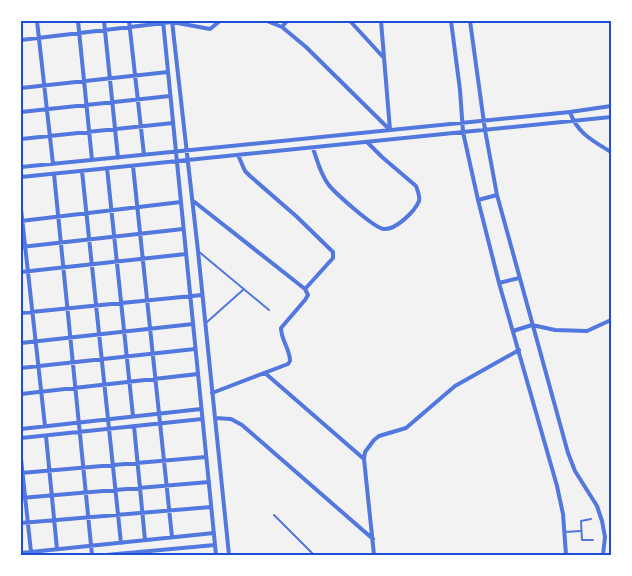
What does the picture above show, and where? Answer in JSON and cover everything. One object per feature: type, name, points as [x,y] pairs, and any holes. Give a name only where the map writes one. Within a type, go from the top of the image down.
[{"type":"street","points":[[37,21],[53,164]]},
{"type":"street","points":[[78,21],[92,160]]},
{"type":"street","points":[[104,21],[118,158]]},
{"type":"street","points":[[129,21],[144,155]]},
{"type":"street","points":[[21,40],[163,22],[214,28],[220,21]]},
{"type":"street","points":[[267,21],[282,27],[306,47],[390,130]]},
{"type":"street","points":[[282,27],[287,21]]},
{"type":"street","points":[[350,21],[384,58]]},
{"type":"street","points":[[381,21],[390,130]]},
{"type":"street","points":[[451,21],[460,90],[463,132],[499,283],[557,486],[563,514],[566,555]]},
{"type":"street","points":[[470,21],[483,120],[498,195],[568,453],[575,471],[597,506],[602,521],[605,537],[603,555]]},
{"type":"street","points":[[163,22],[216,555]]},
{"type":"street","points":[[172,22],[230,555]]},
{"type":"street","points":[[21,88],[168,72]]},
{"type":"street","points":[[21,112],[170,96]]},
{"type":"street","points":[[21,167],[570,112],[611,106]]},
{"type":"street","points":[[570,112],[573,121],[581,132],[611,152]]},
{"type":"street","points":[[21,177],[611,117]]},
{"type":"street","points":[[21,138],[173,123]]},
{"type":"street","points":[[314,148],[321,170],[332,189],[374,225],[384,230],[393,228],[401,223],[418,202],[418,191],[416,186],[367,142]]},
{"type":"street","points":[[238,155],[250,176],[296,216],[333,252],[332,258],[305,289]]},
{"type":"street","points":[[133,166],[172,538]]},
{"type":"street","points":[[107,168],[133,416]]},
{"type":"street","points":[[82,171],[121,543]]},
{"type":"street","points":[[54,174],[92,555]]},
{"type":"street","points":[[478,200],[498,195]]},
{"type":"street","points":[[192,200],[305,289],[308,295],[281,328],[290,352],[290,361],[265,373],[212,393]]},
{"type":"street","points":[[22,221],[181,202]]},
{"type":"street","points":[[21,209],[23,247],[28,272],[45,426]]},
{"type":"street","points":[[23,247],[183,229]]},
{"type":"street","points":[[21,272],[186,254]]},
{"type":"street","points":[[499,283],[519,278]]},
{"type":"street","points":[[21,313],[202,295]]},
{"type":"street","points":[[513,331],[532,325],[555,330],[587,331],[611,320]]},
{"type":"street","points":[[21,343],[193,324]]},
{"type":"street","points":[[21,368],[195,349]]},
{"type":"street","points":[[374,555],[364,459],[365,452],[379,436],[406,428],[455,386],[519,350]]},
{"type":"street","points":[[265,373],[364,459]]},
{"type":"street","points":[[21,394],[198,374]]},
{"type":"street","points":[[21,429],[159,413],[213,404]]},
{"type":"street","points":[[215,418],[232,419],[242,425],[373,540]]},
{"type":"street","points":[[21,438],[202,419]]},
{"type":"street","points":[[134,426],[145,540]]},
{"type":"street","points":[[46,436],[57,549]]},
{"type":"street","points":[[22,473],[206,457]]},
{"type":"street","points":[[21,459],[23,498],[31,552]]},
{"type":"street","points":[[23,498],[209,482]]},
{"type":"street","points":[[21,523],[211,507]]},
{"type":"street","points":[[21,553],[214,533]]},
{"type":"street","points":[[106,555],[150,553],[174,548],[215,545]]},
{"type":"street","points":[[174,548],[175,555]]},
{"type":"lane","points":[[198,251],[269,310]]},
{"type":"lane","points":[[205,324],[244,289]]},
{"type":"lane","points":[[274,515],[314,555]]},
{"type":"lane","points":[[591,519],[582,520],[581,530],[582,539],[593,540]]},
{"type":"lane","points":[[565,532],[581,530]]}]
